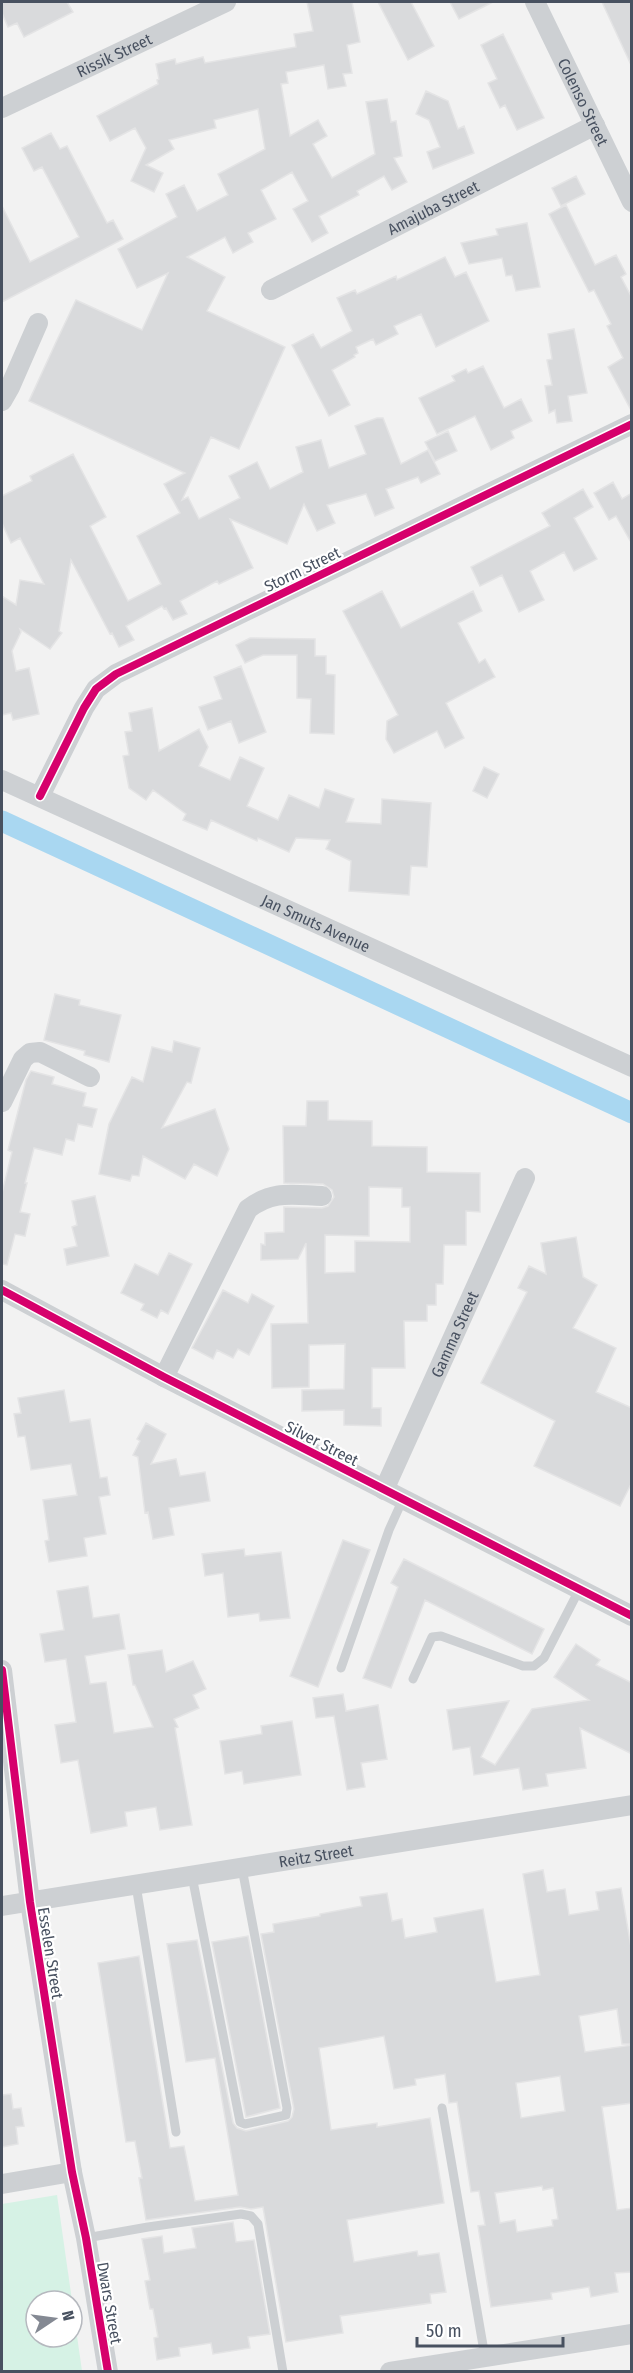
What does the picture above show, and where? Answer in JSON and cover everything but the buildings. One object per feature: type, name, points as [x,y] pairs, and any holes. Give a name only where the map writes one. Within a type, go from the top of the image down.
[{"type":"street","name":"Rissik Street","points":[[2,108],[226,2]]},
{"type":"street","name":"Colenso Street","points":[[535,2],[632,202]]},
{"type":"street","name":"Amajuba Street","points":[[271,290],[595,125]]},
{"type":"street","points":[[2,401],[38,323]]},
{"type":"street","name":"Storm Street","points":[[40,796],[84,708],[96,689],[116,674],[632,424]]},
{"type":"street","name":"Jan Smuts Avenue","points":[[2,780],[632,1067]]},
{"type":"street","points":[[2,1102],[23,1059],[30,1053],[40,1052],[90,1077]]},
{"type":"street","name":"Gamma Street","points":[[384,1490],[525,1179]]},
{"type":"street","points":[[164,1377],[248,1209],[261,1199],[275,1195],[322,1196]]},
{"type":"street","name":"Silver Street","points":[[2,1290],[164,1377],[632,1616]]},
{"type":"street","name":"Esselen Street","points":[[2,1670],[30,1902],[72,2172],[86,2238]]},
{"type":"street","name":"Reitz Street","points":[[2,1906],[632,1805]]},
{"type":"street","points":[[2,2184],[72,2172]]},
{"type":"street","name":"Dwars Street","points":[[86,2238],[108,2372]]},
{"type":"street","points":[[390,2372],[632,2334]]},
{"type":"lane","points":[[341,1668],[389,1530],[403,1499]]},
{"type":"lane","points":[[413,1679],[426,1646],[432,1637],[441,1636],[523,1666],[534,1666],[544,1658],[579,1590]]},
{"type":"lane","points":[[192,1876],[240,2122],[246,2124],[286,2115],[287,2108],[243,1868]]},
{"type":"lane","points":[[136,1885],[176,2132]]},
{"type":"lane","points":[[442,2108],[485,2357]]},
{"type":"lane","points":[[86,2238],[148,2226],[241,2214],[251,2216],[258,2224],[283,2372]]},
{"type":"green space","points":[[57,2195],[70,2289],[24,2289],[24,2349],[79,2349],[82,2371],[2,2371],[2,2204]]},
{"type":"waterway","points":[[2,821],[632,1113]]},
{"type":"cycle path","points":[[40,796],[84,708],[96,689],[116,674],[632,424]]},
{"type":"cycle path","points":[[2,1290],[164,1377],[632,1616]]},
{"type":"cycle path","points":[[2,1670],[30,1902],[72,2172],[86,2238],[108,2372]]}]
